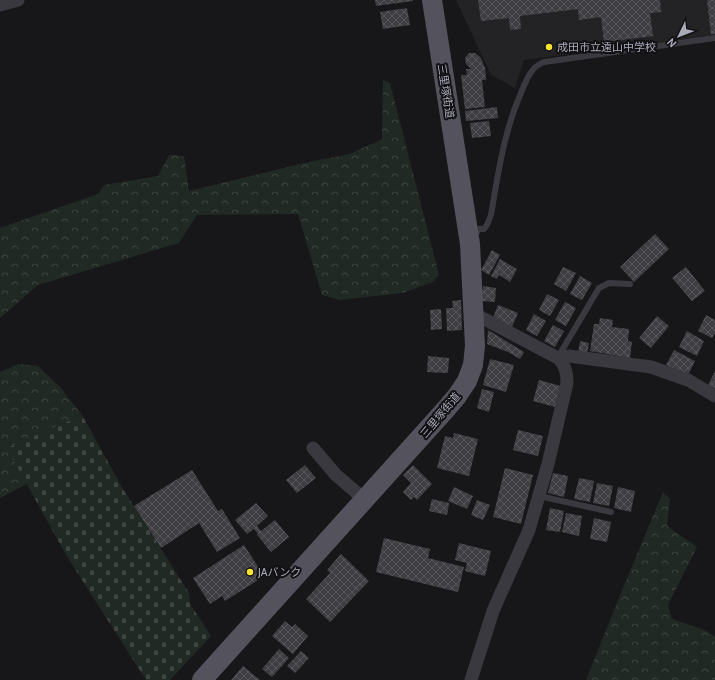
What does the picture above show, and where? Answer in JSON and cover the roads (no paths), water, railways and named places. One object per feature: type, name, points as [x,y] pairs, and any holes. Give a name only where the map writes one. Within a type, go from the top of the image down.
[{"type":"main road","name":"三里塚街道","points":[[202,680],[446,409],[457,396],[473,365],[475,346],[470,244],[432,0]]},
{"type":"street","points":[[0,5],[18,0]]},
{"type":"street","points":[[471,680],[493,611],[529,530],[548,464],[567,383],[566,369],[558,358],[473,313]]},
{"type":"street","points":[[558,358],[569,356],[651,367],[688,380],[715,396]]},
{"type":"street","points":[[313,448],[336,475],[364,499]]},
{"type":"lane","points":[[470,244],[479,230],[484,229],[488,225],[510,120],[524,84],[532,70],[537,65],[544,62],[715,38]]},
{"type":"lane","points":[[558,358],[598,288],[609,283],[630,284]]},
{"type":"lane","points":[[539,496],[611,512]]},
{"type":"place","name":"成田市立遠山中学校","points":[[549,47]]},
{"type":"place","name":"JAバンク","points":[[250,572]]}]
